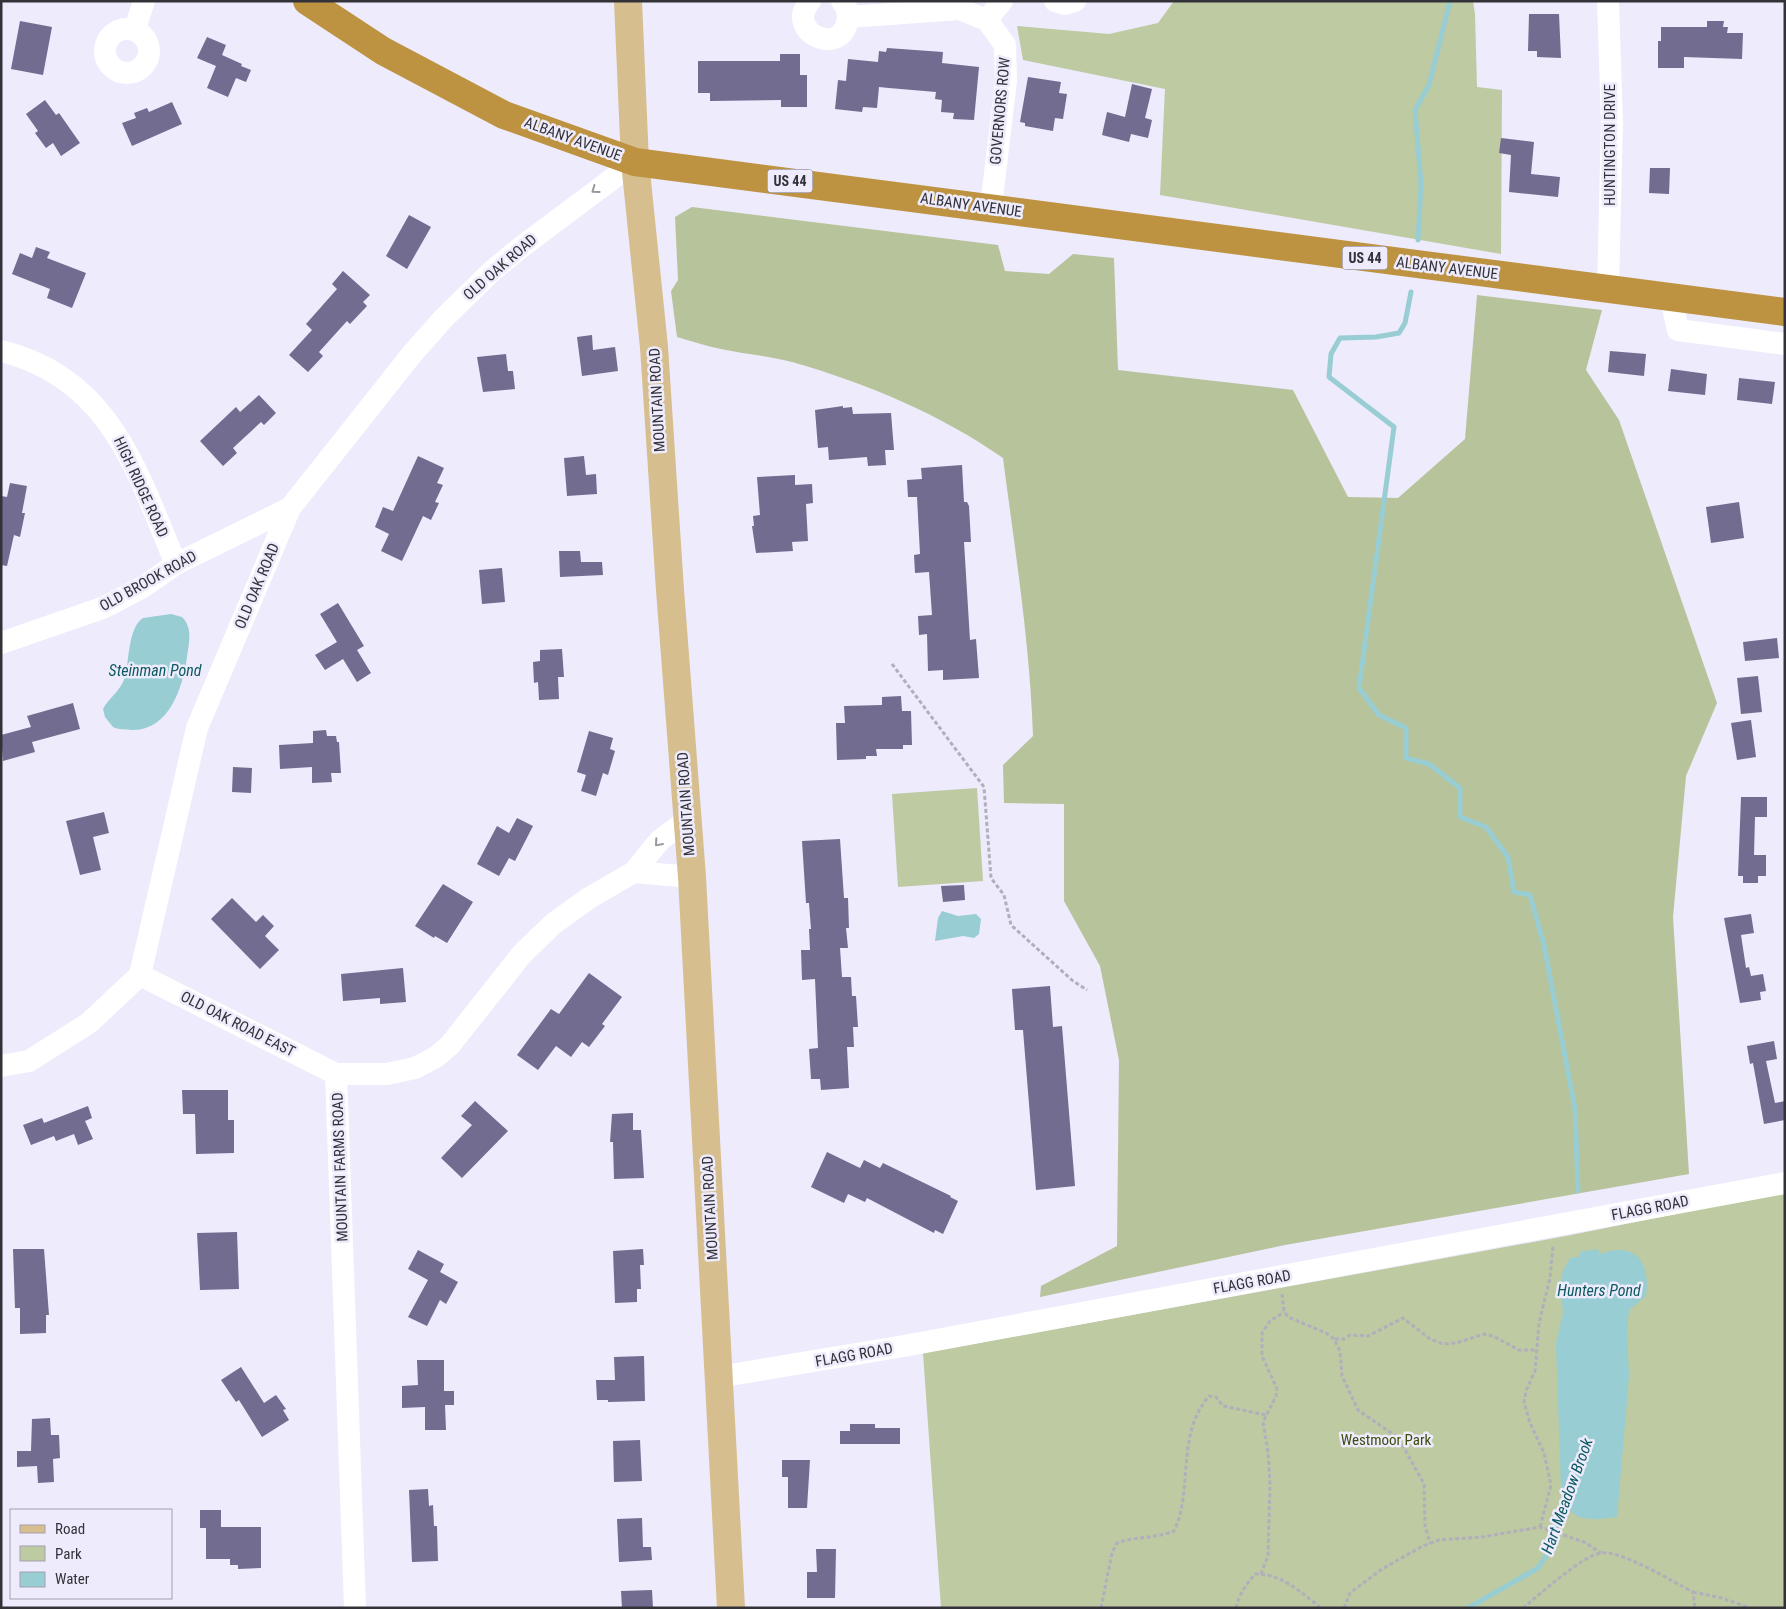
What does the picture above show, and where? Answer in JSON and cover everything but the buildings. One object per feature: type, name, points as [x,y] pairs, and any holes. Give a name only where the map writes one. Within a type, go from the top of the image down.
[{"type":"highway","name":"ALBANY AVENUE","points":[[307,1],[383,51],[504,115],[635,162],[1785,312]]},
{"type":"main road","name":"MOUNTAIN ROAD","points":[[628,1],[635,162],[654,347],[659,446],[692,877],[731,1608]]},
{"type":"street","points":[[134,30],[144,1]]},
{"type":"street","points":[[810,1],[805,6],[803,20],[810,33],[817,38],[823,39],[837,36],[846,27],[846,9],[959,9],[987,20],[1002,1]]},
{"type":"street","points":[[1055,1],[1065,4],[1075,1]]},
{"type":"street","name":"HUNTINGTON DRIVE","points":[[1608,1],[1612,122],[1608,289]]},
{"type":"street","name":"GOVERNORS ROW","points":[[987,20],[1005,45],[1006,72],[991,207]]},
{"type":"street","name":"OLD OAK ROAD","points":[[140,975],[197,728],[290,508],[412,354],[470,292],[520,248],[635,162]]},
{"type":"street","points":[[1671,298],[1678,330],[1785,344]]},
{"type":"street","name":"HIGH RIDGE ROAD","points":[[1,352],[44,367],[62,378],[95,404],[119,438],[136,470],[176,564]]},
{"type":"street","name":"OLD BROOK ROAD","points":[[1,642],[105,607],[143,587],[176,564],[290,508]]},
{"type":"street","name":"MOUNTAIN FARMS ROAD","points":[[355,1608],[336,1074],[387,1074],[415,1068],[436,1057],[450,1045],[522,954],[553,924],[589,898],[634,872],[660,840],[687,820]]},
{"type":"street","points":[[634,872],[692,877]]},
{"type":"street","points":[[1,1066],[29,1060],[89,1023],[140,975]]},
{"type":"street","name":"OLD OAK ROAD EAST","points":[[140,975],[336,1074]]},
{"type":"street","name":"FLAGG ROAD","points":[[718,1377],[904,1346],[1785,1183]]},
{"type":"path","points":[[892,664],[984,787],[991,878],[1004,895],[1011,925],[1073,981],[1087,990]]},
{"type":"path","points":[[1540,1527],[1551,1485],[1544,1453],[1530,1423],[1524,1402],[1526,1391],[1535,1371],[1535,1350],[1539,1322],[1550,1278],[1553,1251],[1551,1226]]},
{"type":"path","points":[[1279,1277],[1284,1312],[1288,1317],[1326,1333],[1339,1341],[1350,1335],[1368,1336],[1403,1318],[1430,1339],[1443,1344],[1456,1343],[1484,1334],[1493,1336],[1519,1350],[1535,1350]]},
{"type":"path","points":[[1261,1574],[1268,1556],[1270,1471],[1263,1422],[1276,1396],[1277,1389],[1262,1356],[1262,1333],[1270,1321],[1284,1312]]},
{"type":"path","points":[[1334,1339],[1340,1351],[1342,1376],[1354,1404],[1358,1410],[1397,1437],[1424,1484],[1425,1526],[1430,1543]]},
{"type":"path","points":[[1100,1608],[1112,1553],[1117,1543],[1131,1538],[1148,1539],[1174,1531],[1179,1520],[1186,1455],[1192,1429],[1202,1404],[1209,1396],[1216,1397],[1223,1406],[1266,1415]]},
{"type":"path","points":[[1344,1608],[1350,1593],[1356,1588],[1382,1569],[1430,1543],[1540,1527],[1573,1538],[1601,1553],[1622,1556],[1693,1592],[1722,1598],[1750,1608]]},
{"type":"path","points":[[1522,1608],[1584,1560],[1601,1553]]},
{"type":"path","points":[[1236,1608],[1238,1597],[1255,1574],[1282,1580],[1321,1608]]},
{"type":"path","points":[[1693,1592],[1695,1608]]},
{"type":"green space","points":[[1174,1],[1473,1],[1477,87],[1502,90],[1501,254],[1160,195],[1165,89],[1023,60],[1017,26],[1109,34],[1158,23]]},
{"type":"green space","points":[[977,788],[983,881],[898,887],[892,794]]},
{"type":"green space","name":"Westmoor Park","points":[[1785,1192],[1785,1608],[941,1608],[923,1353],[1566,1236]]},
{"type":"shaded area","points":[[692,207],[998,245],[1005,271],[1049,274],[1073,254],[1114,258],[1118,370],[1293,390],[1348,497],[1398,498],[1465,439],[1477,295],[1602,310],[1586,370],[1619,420],[1717,703],[1686,776],[1673,917],[1689,1174],[1285,1245],[1040,1297],[1041,1286],[1117,1246],[1119,1060],[1100,966],[1064,901],[1064,804],[1004,803],[1003,765],[1033,736],[1029,666],[1003,458],[954,427],[875,390],[792,362],[715,348],[677,337],[671,291],[678,280],[675,217]]},
{"type":"water","name":"Steinman Pond","points":[[171,614],[182,617],[189,631],[189,646],[185,669],[178,694],[165,715],[156,723],[145,728],[132,730],[113,727],[105,717],[103,709],[119,689],[124,679],[130,643],[138,622],[143,618]]},
{"type":"water","points":[[942,911],[958,916],[976,914],[981,919],[979,934],[974,938],[963,936],[935,941],[938,918]]},
{"type":"water","name":"Hunters Pond","points":[[1598,1249],[1599,1254],[1619,1250],[1635,1254],[1640,1259],[1646,1273],[1647,1288],[1646,1296],[1629,1310],[1627,1330],[1629,1377],[1617,1517],[1588,1519],[1574,1514],[1569,1509],[1564,1501],[1561,1490],[1556,1344],[1563,1312],[1560,1284],[1563,1271],[1570,1258],[1579,1257],[1580,1252]]},
{"type":"waterway","points":[[1418,240],[1421,184],[1415,110],[1429,85],[1450,1]]},
{"type":"waterway","points":[[1411,292],[1405,323],[1399,333],[1376,337],[1340,338],[1331,354],[1329,377],[1394,427],[1359,688],[1379,715],[1406,728],[1406,758],[1429,764],[1460,788],[1460,817],[1486,827],[1508,857],[1514,892],[1530,895],[1544,945],[1575,1109],[1578,1191]]},
{"type":"waterway","name":"Hart Meadow Brook","points":[[1468,1608],[1538,1568],[1546,1556],[1555,1526],[1568,1502]]}]
